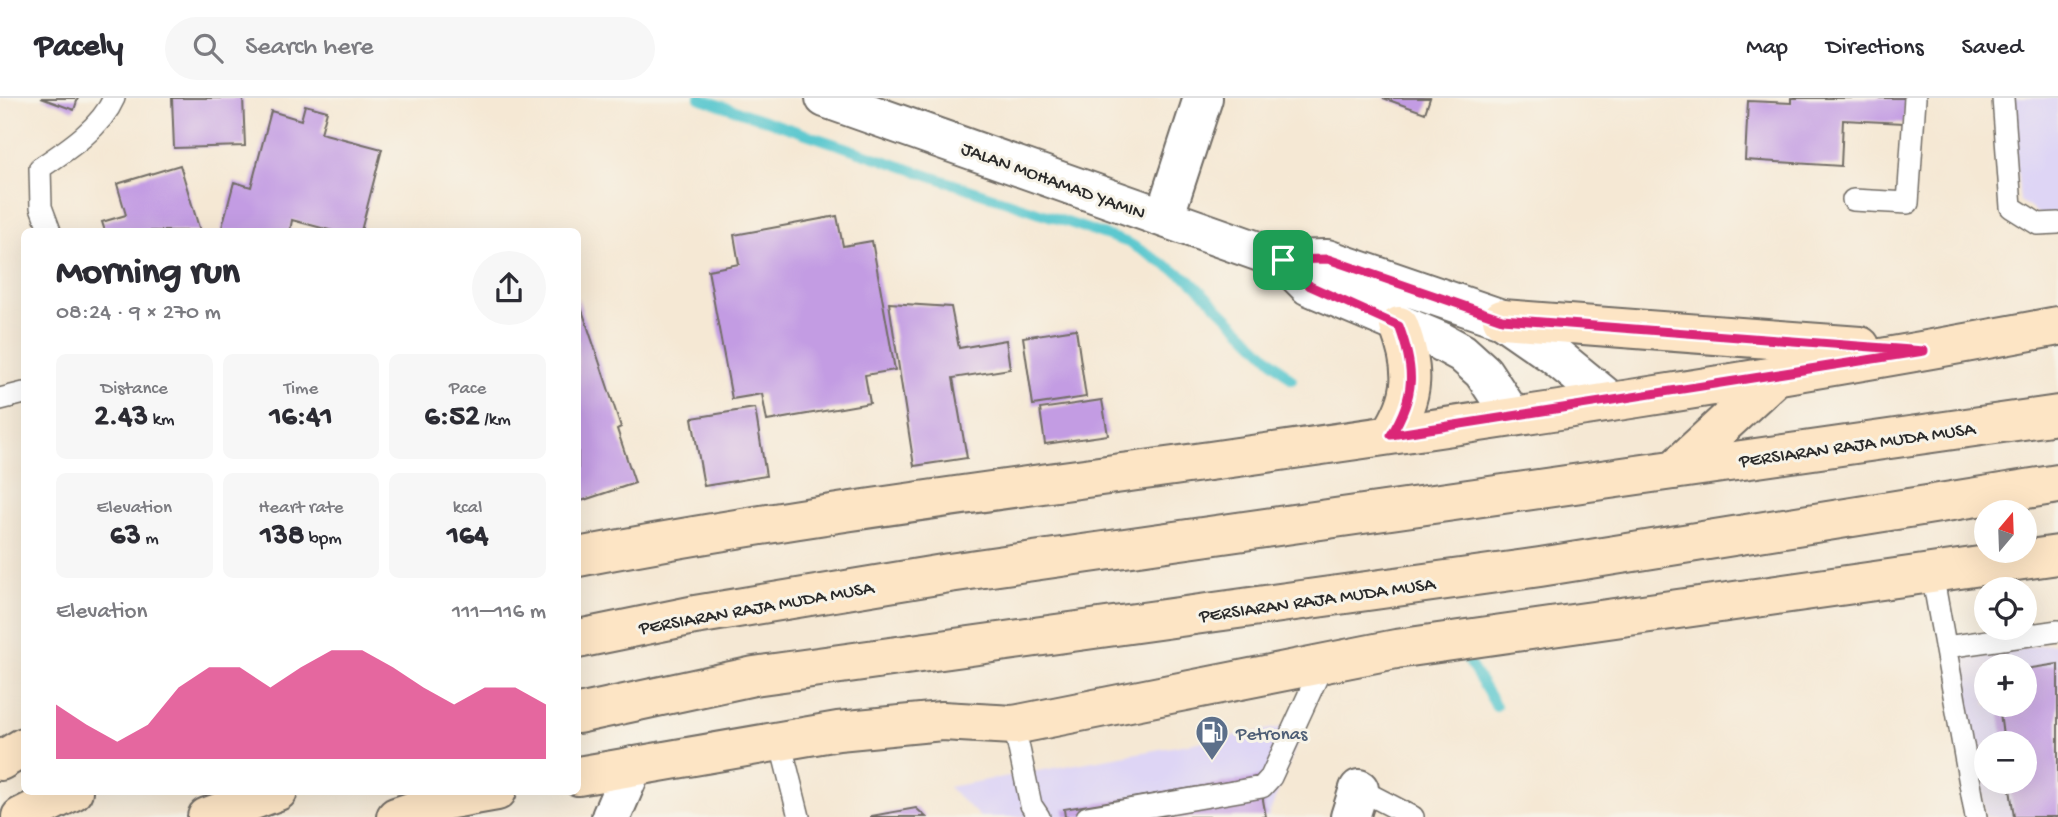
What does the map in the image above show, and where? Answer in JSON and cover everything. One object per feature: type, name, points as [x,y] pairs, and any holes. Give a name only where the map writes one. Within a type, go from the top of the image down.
[{"type":"street","name":"JALAN MOHAMAD YAMIN","points":[[825,98],[1283,260],[1328,259],[1502,319],[1554,355],[1609,400]]},
{"type":"street","points":[[1164,218],[1203,98]]},
{"type":"street","name":"JALAN MOHAMAD YAMIN","points":[[1283,260],[1310,286],[1399,326],[1440,341],[1462,354],[1491,383],[1512,416]]},
{"type":"street","points":[[1502,319],[1924,351]]},
{"type":"street","points":[[1391,435],[1403,415],[1410,392],[1410,357],[1399,326]]},
{"type":"street","points":[[581,556],[722,529],[1391,435],[1924,351],[2058,326]]},
{"type":"street","points":[[1674,470],[1777,375]]},
{"type":"street","name":"PERSIARAN RAJA MUDA MUSA","points":[[581,638],[695,615],[949,573],[2058,415]]},
{"type":"street","name":"PERSIARAN RAJA MUDA MUSA","points":[[581,713],[754,676],[1540,567],[2058,484]]},
{"type":"street","points":[[581,775],[838,731],[942,721],[1014,725],[1396,649],[2058,555]]},
{"type":"street","points":[[1540,567],[1546,626]]},
{"type":"street","points":[[0,761],[21,749]]},
{"type":"street","points":[[611,817],[632,766]]},
{"type":"street","points":[[21,817],[65,795]]},
{"type":"street","points":[[207,817],[267,795]]},
{"type":"street","points":[[406,815],[446,800],[474,795]]},
{"type":"lane","points":[[49,228],[41,207],[40,168],[70,148],[109,111],[114,98]]},
{"type":"lane","points":[[1853,200],[1908,203],[1915,98]]},
{"type":"lane","points":[[2003,98],[2011,207],[2038,225],[2058,223]]},
{"type":"lane","points":[[0,400],[21,394]]},
{"type":"lane","points":[[1932,573],[1976,817]]},
{"type":"lane","points":[[1946,647],[2058,631]]},
{"type":"lane","points":[[1087,817],[1262,787],[1271,777],[1323,664]]},
{"type":"lane","points":[[1014,725],[1031,805],[1039,817]]},
{"type":"lane","points":[[780,741],[799,817]]},
{"type":"lane","points":[[1355,803],[1413,817]]},
{"type":"shaded area","points":[[2011,98],[2058,98],[2058,213],[2042,216],[2020,201]]},
{"type":"shaded area","points":[[2058,643],[2058,817],[1986,817],[1982,794],[2037,794],[2037,731],[1974,731],[1974,743],[1960,657],[1974,655],[1974,717],[2037,717],[2037,654],[1981,654]]},
{"type":"shaded area","points":[[1305,723],[1268,817],[980,817],[948,787]]},
{"type":"building","points":[[41,98],[78,98],[74,110]]},
{"type":"building","points":[[172,98],[243,98],[245,146],[174,148]]},
{"type":"building","points":[[1383,98],[1430,98],[1425,113]]},
{"type":"building","points":[[1791,98],[1906,98],[1904,123],[1843,120],[1841,166],[1745,160],[1748,101],[1791,103]]},
{"type":"building","points":[[305,105],[327,111],[321,133],[382,149],[362,228],[322,228],[292,220],[291,228],[222,228],[234,182],[251,187],[271,111],[301,120]]},
{"type":"building","points":[[180,165],[199,228],[104,228],[102,222],[126,215],[117,184]]},
{"type":"building","points":[[837,216],[843,246],[872,241],[895,370],[865,375],[870,403],[767,421],[762,394],[732,399],[708,270],[739,264],[734,235]]},
{"type":"building","points":[[889,303],[951,307],[959,348],[1006,340],[1010,369],[953,378],[967,458],[914,466]]},
{"type":"building","points":[[581,307],[621,427],[617,429],[635,483],[581,501]]},
{"type":"building","points":[[1076,329],[1086,397],[1033,405],[1023,337]]},
{"type":"building","points":[[1102,400],[1108,435],[1045,444],[1040,409]]},
{"type":"building","points":[[755,408],[766,476],[704,486],[692,418]]},
{"type":"building","points":[[2058,664],[2058,817],[2014,817],[2011,794],[2037,794],[2037,731],[2002,731],[2001,717],[2037,717],[2037,667]]},
{"type":"building","points":[[1259,777],[1266,817],[1065,817],[1064,809]]},
{"type":"building","points":[[916,808],[926,817],[871,817],[871,816]]},
{"type":"waterway","points":[[699,98],[1129,243],[1189,279],[1292,380]]},
{"type":"waterway","points":[[1463,653],[1496,706]]},
{"type":"place","name":"Petronas","points":[[1212,762]]},
{"type":"route","points":[[1328,259],[1502,319],[1924,351],[1391,435],[1403,415],[1410,392],[1410,357],[1399,326],[1310,286],[1283,260],[1328,259]]}]
